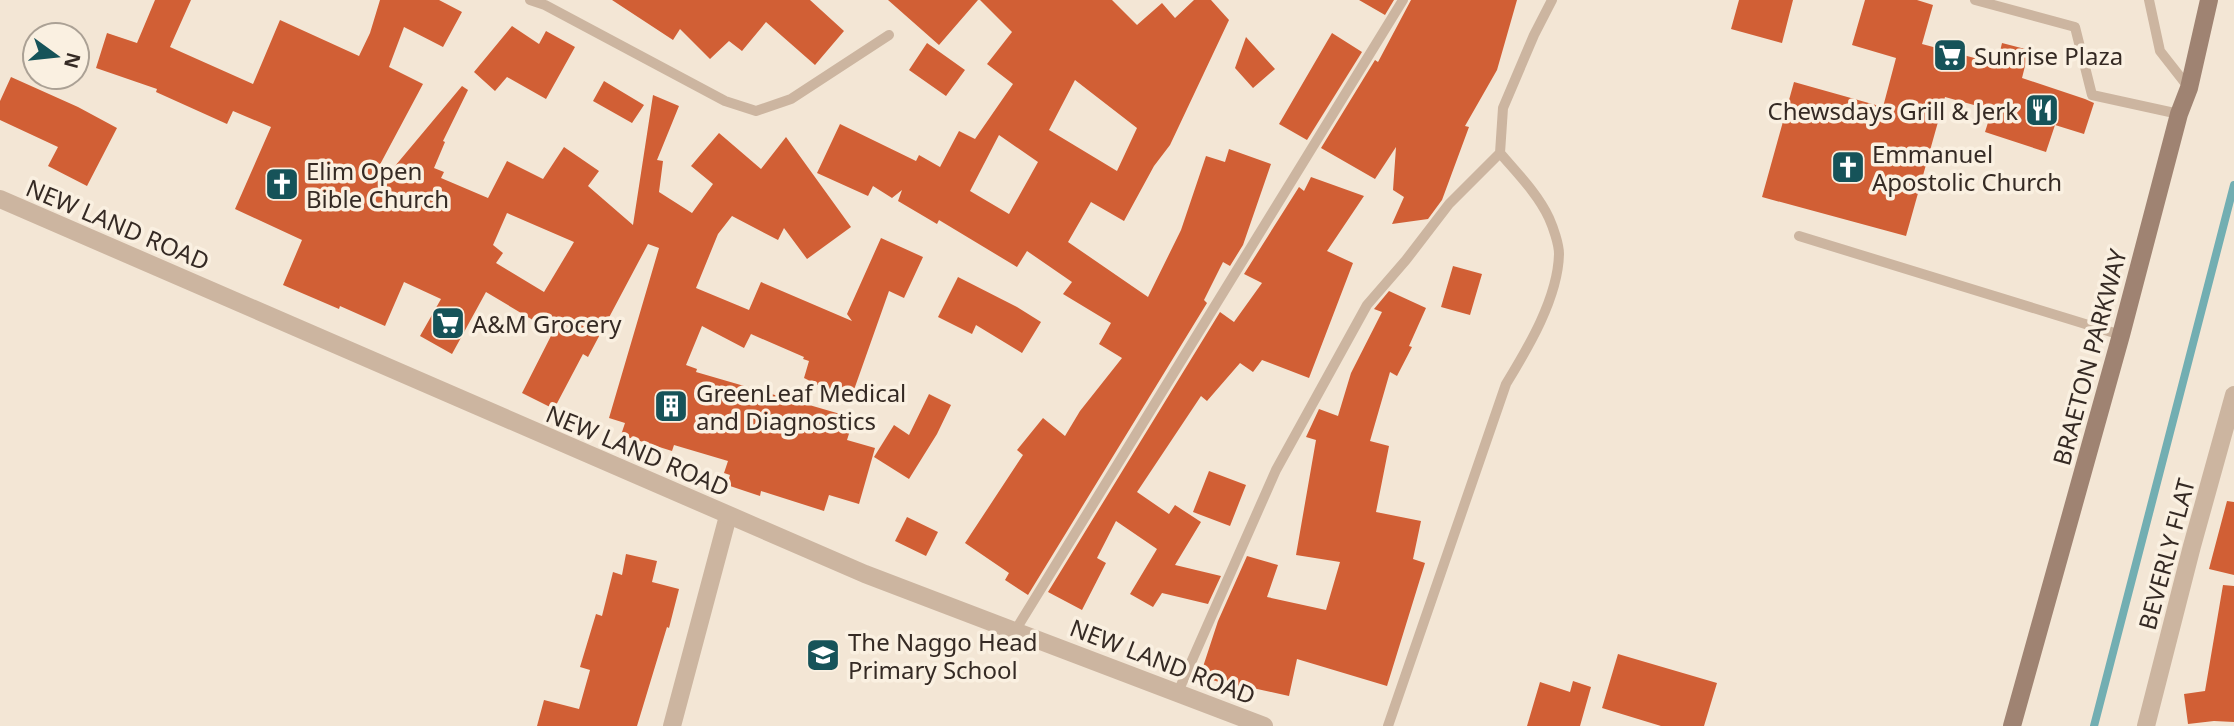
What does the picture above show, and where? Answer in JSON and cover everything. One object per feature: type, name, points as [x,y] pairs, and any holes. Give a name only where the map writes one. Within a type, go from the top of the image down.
[{"type":"main road","name":"BRAETON PARKWAY","points":[[2012,726],[2121,335],[2179,114],[2189,88],[2209,0]]},
{"type":"street","name":"NEW LAND ROAD","points":[[0,200],[865,574],[1264,726]]},
{"type":"street","name":"BEVERLY FLAT","points":[[2146,726],[2234,395]]},
{"type":"street","points":[[672,726],[728,516]]},
{"type":"lane","points":[[530,0],[545,5],[725,101],[755,111],[791,99],[889,35]]},
{"type":"lane","points":[[1015,631],[1402,0]]},
{"type":"lane","points":[[1178,692],[1276,470],[1367,305],[1449,204],[1500,153],[1503,108],[1552,0]]},
{"type":"lane","points":[[1975,0],[2075,27],[2092,96],[2179,114]]},
{"type":"lane","points":[[2149,0],[2160,51],[2189,88]]},
{"type":"lane","points":[[1388,726],[1506,384],[1535,337],[1552,288],[1559,253],[1549,218],[1530,188],[1500,153]]},
{"type":"lane","points":[[1799,236],[2121,335]]},
{"type":"building","points":[[155,0],[191,0],[170,47],[253,84],[280,20],[359,56],[370,33],[380,0],[439,0],[462,12],[443,47],[404,27],[389,67],[423,84],[376,172],[385,178],[462,86],[468,90],[443,141],[445,142],[434,168],[444,172],[441,178],[488,198],[507,161],[543,179],[564,147],[599,171],[588,186],[633,225],[653,95],[679,106],[657,160],[663,161],[659,192],[692,213],[713,184],[691,166],[719,133],[761,169],[786,137],[851,227],[807,259],[784,228],[778,240],[732,216],[718,234],[696,288],[749,310],[761,282],[852,321],[847,314],[881,238],[923,257],[904,298],[889,291],[850,401],[804,378],[809,361],[803,359],[804,357],[751,334],[744,348],[702,326],[686,365],[697,369],[696,372],[854,418],[847,440],[875,448],[859,504],[829,495],[824,511],[761,491],[760,496],[727,485],[730,475],[724,473],[728,461],[674,445],[672,451],[621,435],[625,423],[609,418],[659,248],[648,244],[588,357],[583,354],[554,409],[522,393],[553,332],[486,292],[452,354],[420,336],[441,299],[404,282],[385,326],[283,285],[302,240],[235,209],[271,127],[233,111],[227,124],[156,92],[157,89],[96,68],[107,33],[137,43]],"holes":[[[507,213],[574,242],[544,292],[496,263],[503,253],[493,245]]]},
{"type":"building","points":[[612,0],[810,0],[844,31],[815,65],[766,22],[742,51],[729,41],[710,59],[680,29],[673,40]]},
{"type":"building","points":[[888,0],[978,0],[939,45]]},
{"type":"building","points":[[980,0],[1112,0],[1137,25],[1162,3],[1175,18],[1194,0],[1211,0],[1229,20],[1170,145],[1154,166],[1124,221],[1091,202],[1068,242],[1148,297],[1181,230],[1206,156],[1225,162],[1229,149],[1271,164],[1243,245],[1230,266],[1223,262],[1204,300],[1207,303],[1028,595],[1005,580],[1009,573],[965,543],[1023,455],[1017,450],[1043,418],[1065,436],[1080,411],[1122,358],[1099,344],[1111,323],[1063,294],[1072,282],[1027,251],[1017,267],[939,220],[937,224],[898,201],[902,190],[892,198],[873,186],[868,196],[817,173],[840,124],[916,161],[919,155],[940,167],[959,131],[975,139],[1013,84],[987,64],[1012,32]],"holes":[[[1075,80],[1137,128],[1117,171],[1049,130]],[[999,135],[1038,162],[1009,214],[970,191]]]},
{"type":"building","points":[[1359,0],[1394,0],[1385,15]]},
{"type":"building","points":[[1411,0],[1517,0],[1497,70],[1465,126],[1469,127],[1442,200],[1428,219],[1392,224],[1404,197],[1393,190],[1396,147],[1375,179],[1321,148],[1375,60],[1378,62]]},
{"type":"building","points":[[1739,0],[1793,0],[1782,43],[1731,29]]},
{"type":"building","points":[[1865,0],[1917,0],[1933,5],[1922,44],[1997,64],[2002,43],[2029,50],[2022,78],[2094,103],[2084,134],[2055,125],[2046,152],[1985,132],[1992,110],[1945,97],[1906,236],[1762,197],[1794,82],[1883,107],[1896,58],[1852,45]]},
{"type":"building","points":[[512,26],[539,44],[546,31],[575,47],[546,99],[507,77],[495,91],[474,72]]},
{"type":"building","points":[[1332,33],[1362,52],[1307,140],[1279,124]]},
{"type":"building","points":[[1246,37],[1275,69],[1253,88],[1235,68]]},
{"type":"building","points":[[927,43],[965,70],[946,96],[909,70]]},
{"type":"building","points":[[11,77],[21,81],[21,91],[42,91],[117,128],[87,186],[48,166],[58,147],[0,120],[0,101]]},
{"type":"building","points":[[604,81],[644,105],[632,123],[593,101]]},
{"type":"building","points":[[1311,177],[1364,196],[1327,251],[1353,263],[1309,378],[1262,360],[1253,372],[1240,363],[1207,401],[1201,396],[1137,492],[1169,514],[1175,505],[1201,522],[1175,565],[1221,576],[1208,604],[1162,593],[1153,607],[1130,594],[1157,549],[1116,521],[1097,558],[1106,563],[1082,610],[1048,592],[1220,312],[1234,322],[1262,283],[1244,274],[1299,187],[1304,191]]},
{"type":"building","points":[[1453,266],[1482,274],[1470,315],[1441,307]]},
{"type":"building","points":[[958,277],[1041,322],[1022,353],[976,325],[972,334],[938,317]]},
{"type":"building","points":[[1389,291],[1426,308],[1409,346],[1412,347],[1397,376],[1390,372],[1370,441],[1389,446],[1376,512],[1421,521],[1413,559],[1425,563],[1387,686],[1297,659],[1289,696],[1239,685],[1238,688],[1200,676],[1218,621],[1247,556],[1278,565],[1267,597],[1326,610],[1340,562],[1296,555],[1316,440],[1306,437],[1319,409],[1338,416],[1351,373],[1382,312],[1374,309]]},
{"type":"building","points":[[929,394],[951,405],[937,434],[909,479],[874,457],[894,425],[909,435]]},
{"type":"building","points":[[1209,471],[1246,485],[1230,526],[1193,512]]},
{"type":"building","points":[[2227,501],[2234,502],[2234,575],[2209,569]]},
{"type":"building","points":[[907,517],[938,532],[926,556],[895,541]]},
{"type":"building","points":[[626,554],[657,561],[652,582],[679,589],[637,726],[537,726],[544,700],[579,709],[590,670],[580,667],[596,614],[602,616],[613,572],[622,575]]},
{"type":"building","points":[[2223,585],[2234,586],[2234,722],[2188,724],[2184,694],[2205,691]]},
{"type":"building","points":[[1618,654],[1717,683],[1704,726],[1661,726],[1602,708]]},
{"type":"building","points":[[1573,681],[1591,687],[1580,726],[1527,726],[1540,682],[1570,692]]},
{"type":"waterway","points":[[2094,726],[2234,185]]},
{"type":"place","name":"Sunrise Plaza","points":[[1950,55]]},
{"type":"place","name":"Chewsdays Grill & Jerk","points":[[2042,110]]},
{"type":"place","name":"Emmanuel Apostolic Church","points":[[1848,167]]},
{"type":"place","name":"Elim Open Bible Church","points":[[282,184]]},
{"type":"place","name":"A&M Grocery","points":[[448,323]]},
{"type":"place","name":"GreenLeaf Medical and Diagnostics","points":[[671,406]]},
{"type":"place","name":"The Naggo Head Primary School","points":[[823,655]]}]
